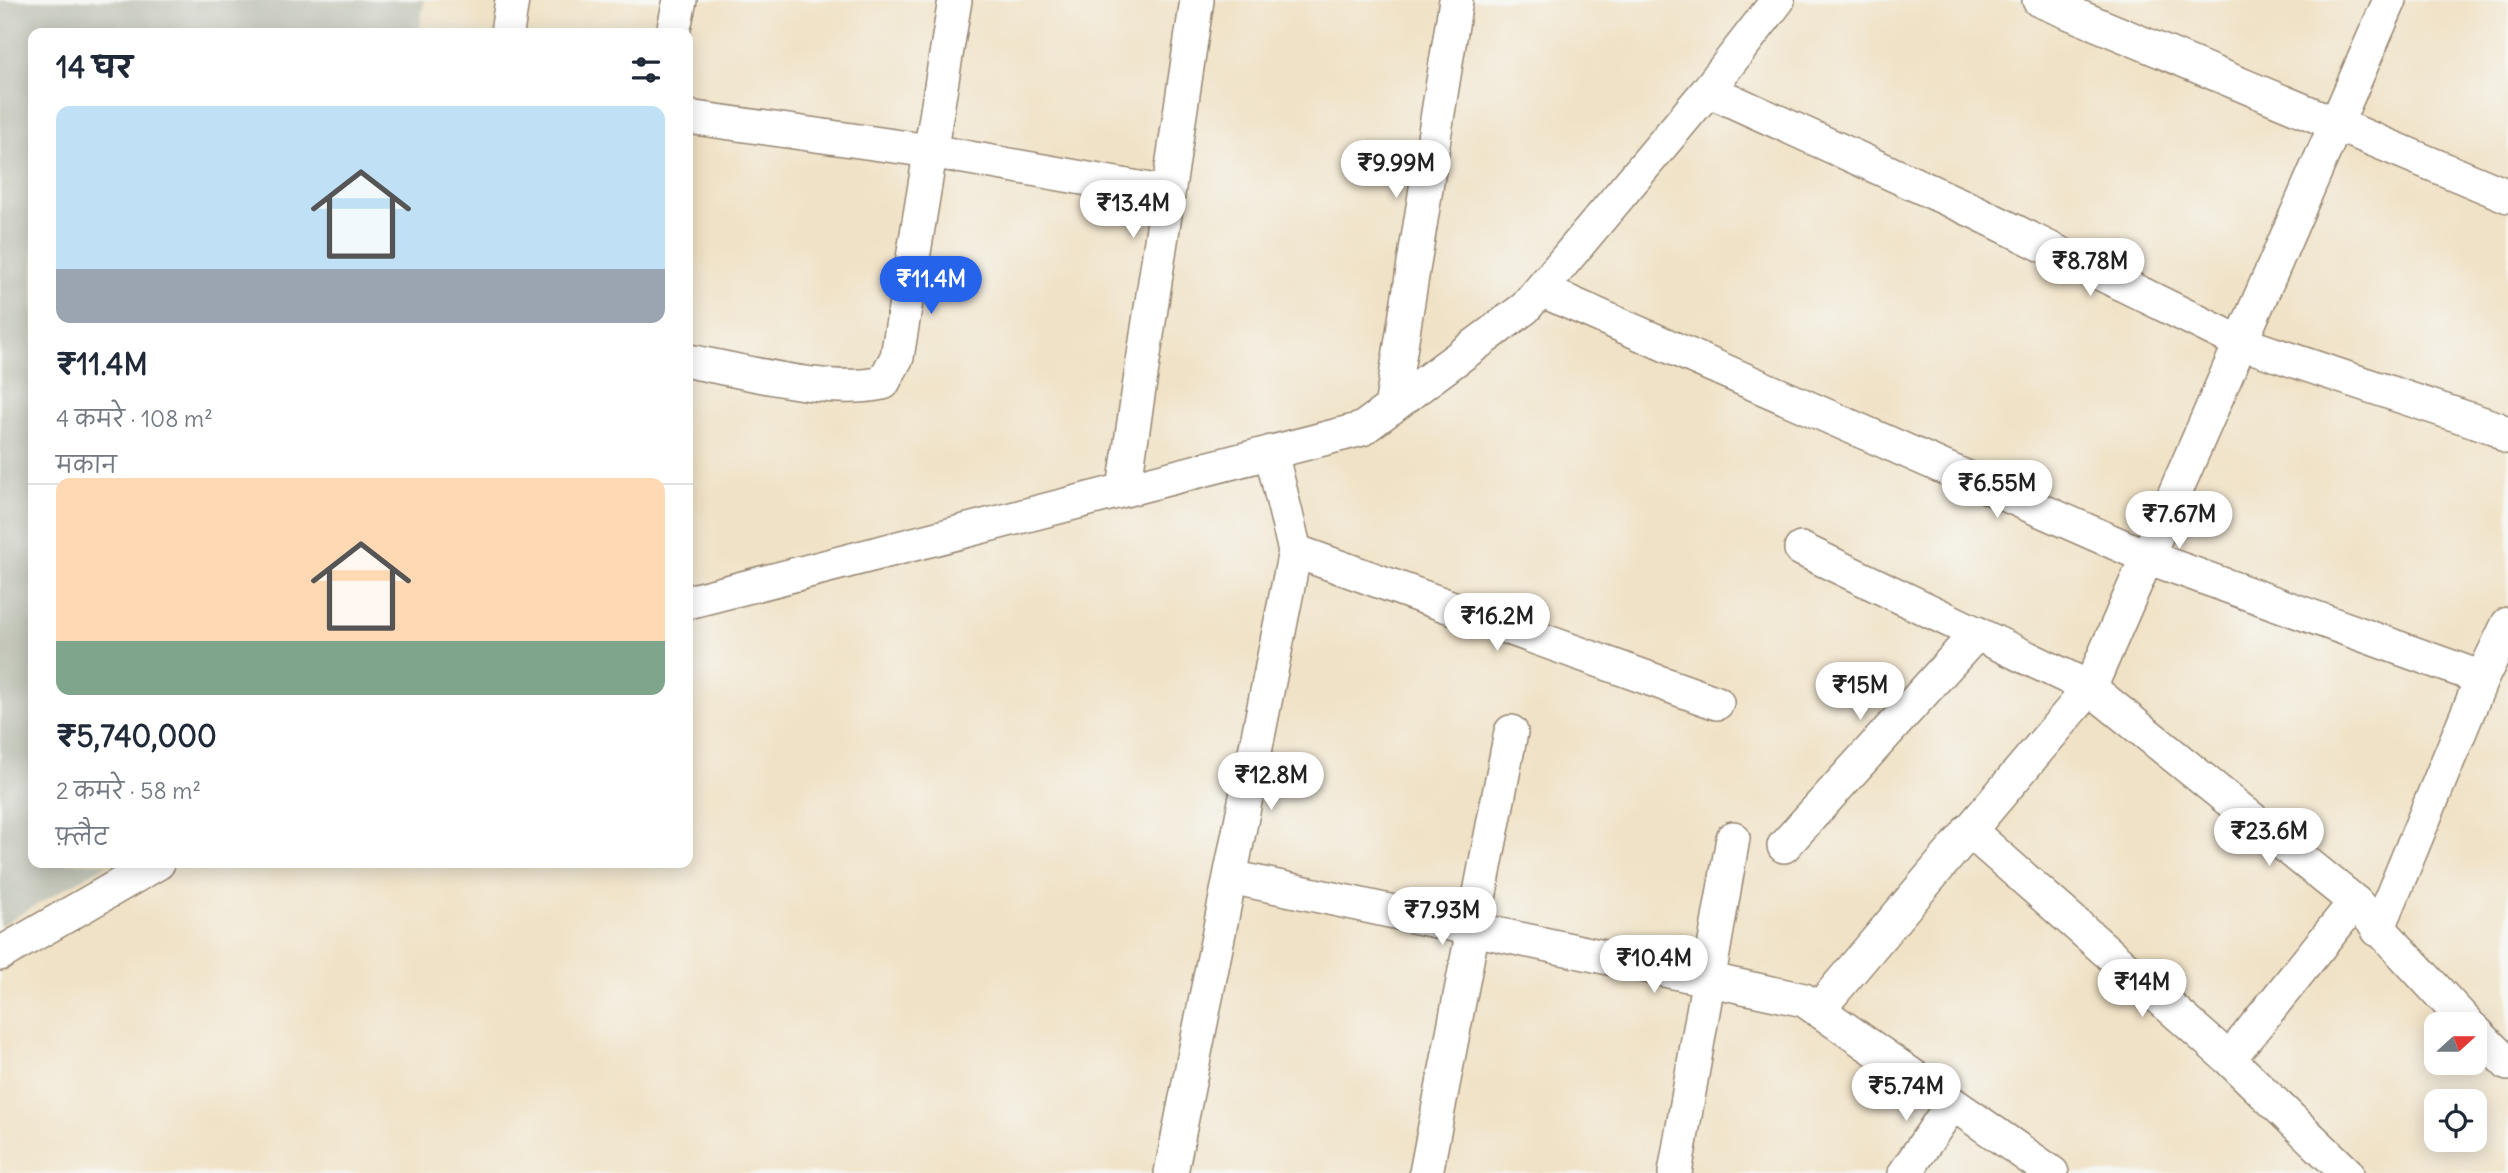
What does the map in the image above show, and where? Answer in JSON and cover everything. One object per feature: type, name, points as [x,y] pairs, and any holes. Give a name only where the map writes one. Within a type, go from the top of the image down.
[{"type":"street","points":[[508,28],[512,0]]},
{"type":"street","points":[[674,28],[680,0]]},
{"type":"street","points":[[693,362],[859,388],[883,383],[897,357],[955,0]]},
{"type":"street","points":[[1124,489],[1197,0]]},
{"type":"street","points":[[1391,408],[1456,0]]},
{"type":"street","points":[[693,600],[1362,429],[1525,307],[1708,90],[1778,0]]},
{"type":"street","points":[[2039,0],[2508,196]]},
{"type":"street","points":[[1818,1010],[2090,688],[2390,0]]},
{"type":"street","points":[[1708,90],[1978,213],[2241,343],[2496,428],[2508,438]]},
{"type":"street","points":[[693,118],[930,151],[1167,193]]},
{"type":"street","points":[[1541,290],[2147,557],[2482,678]]},
{"type":"street","points":[[1171,1173],[1295,551],[1272,452]]},
{"type":"street","points":[[1801,549],[2090,688],[2355,902],[2378,930],[2457,1012]]},
{"type":"street","points":[[1295,551],[1717,703]]},
{"type":"street","points":[[2378,930],[2482,678],[2508,624]]},
{"type":"street","points":[[1784,846],[1977,634]]},
{"type":"street","points":[[1426,1173],[1511,732]]},
{"type":"street","points":[[1969,830],[2229,1059],[2347,1173]]},
{"type":"street","points":[[1675,1173],[1733,838]]},
{"type":"street","points":[[0,954],[149,868]]},
{"type":"street","points":[[1231,877],[1804,1000],[2052,1173]]},
{"type":"street","points":[[2229,1059],[2355,902]]},
{"type":"street","points":[[2487,1043],[2508,1065]]},
{"type":"street","points":[[1905,1173],[1952,1104]]},
{"type":"shaded area","points":[[0,0],[424,0],[420,28],[28,28],[28,868],[100,868],[0,926]]}]
